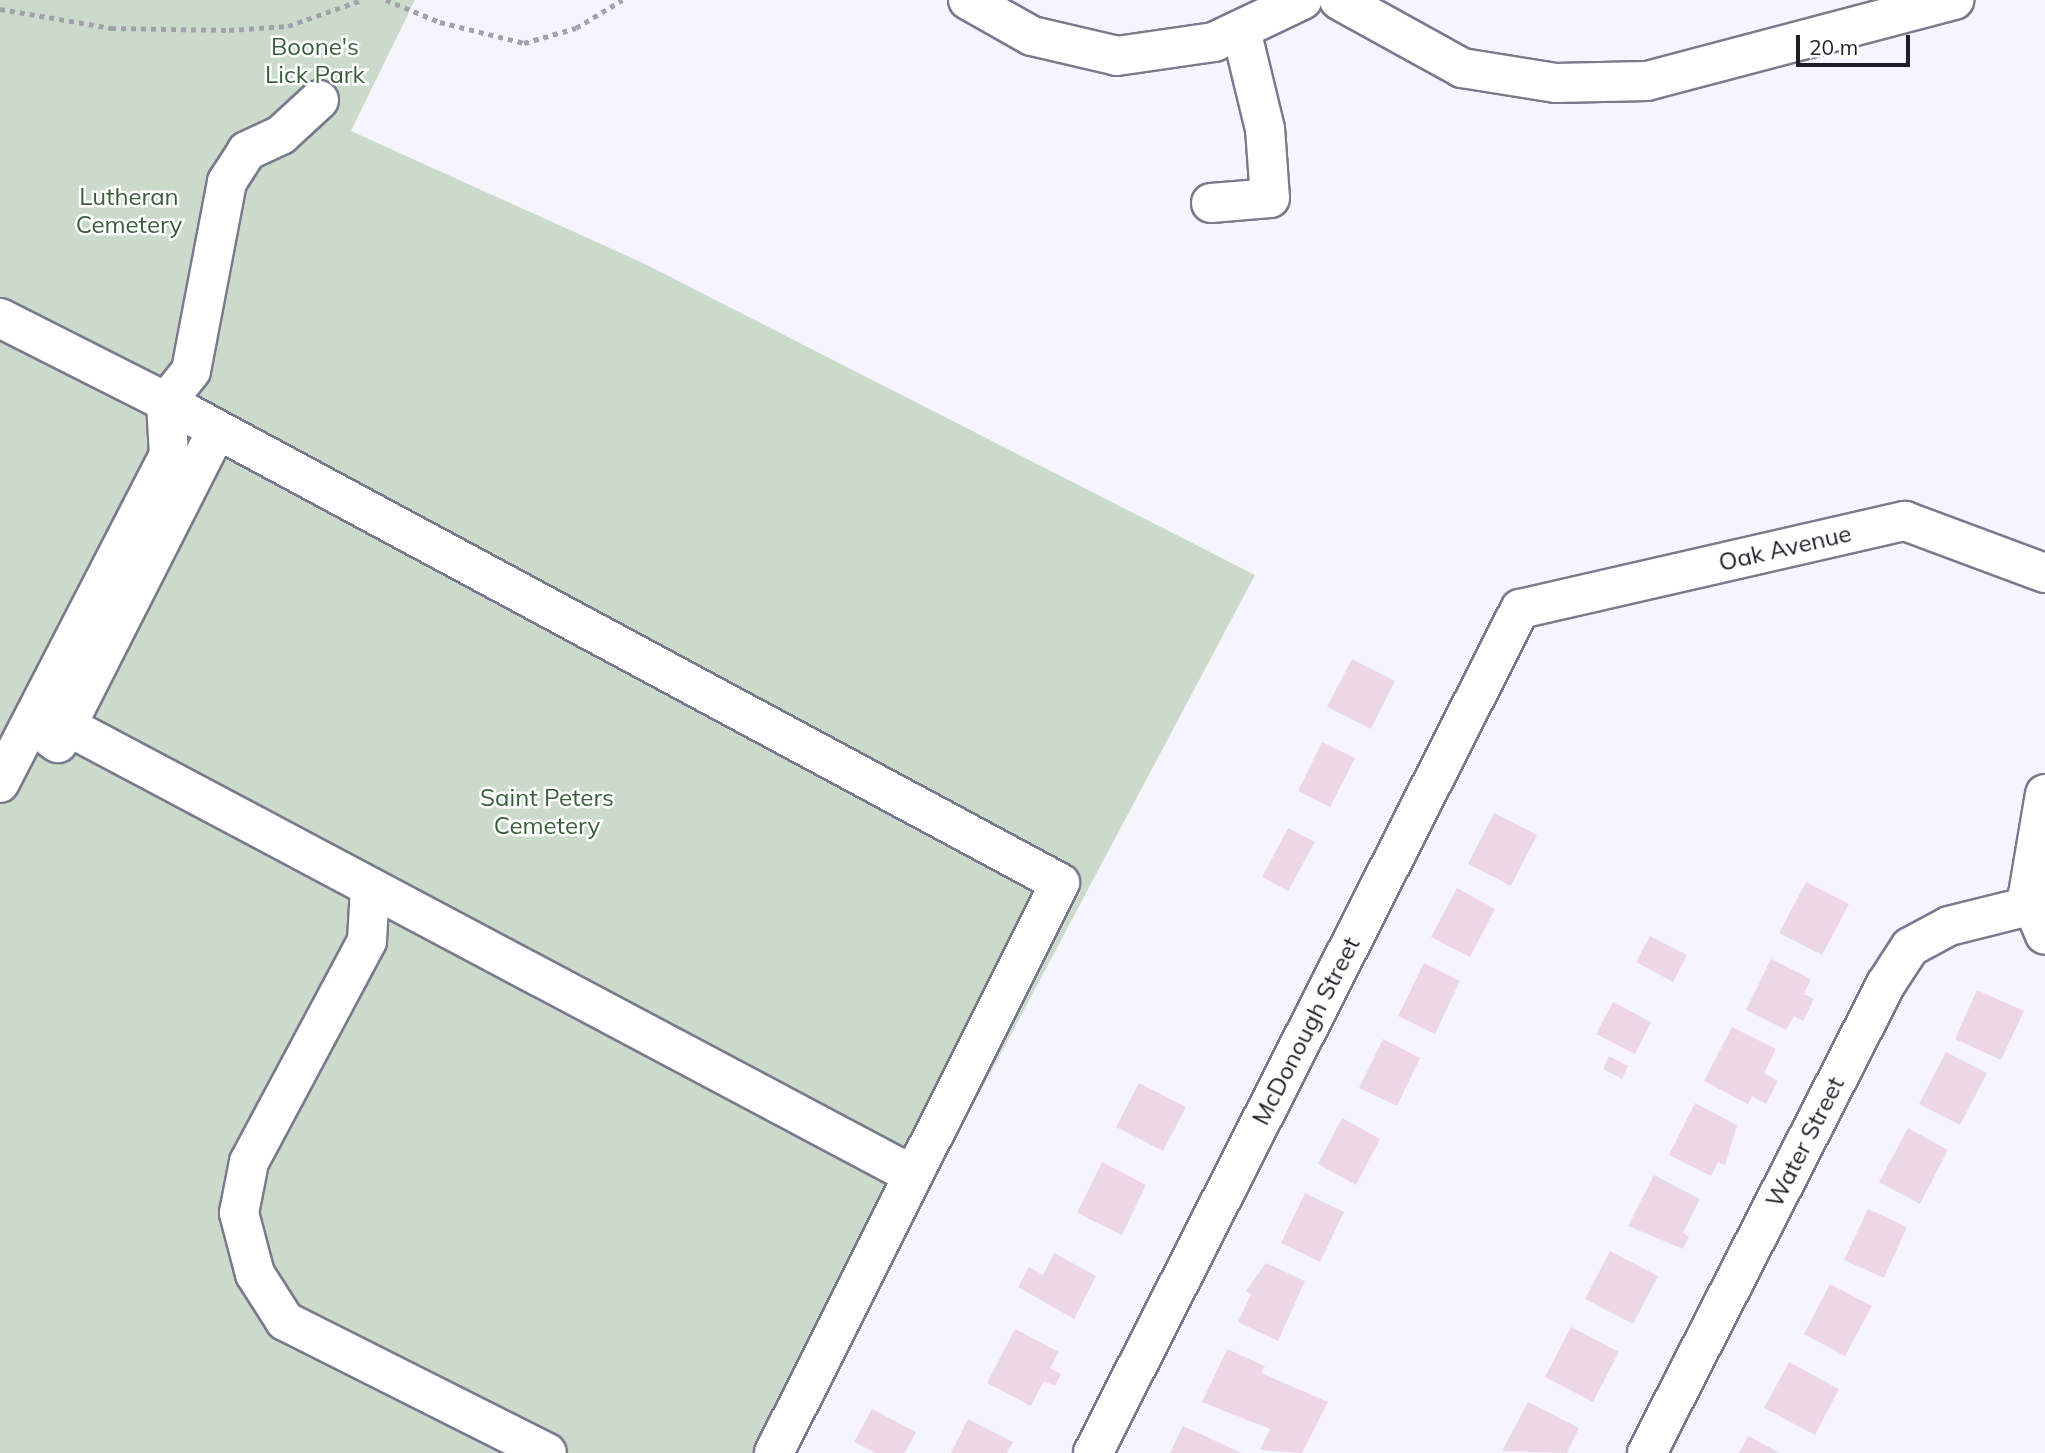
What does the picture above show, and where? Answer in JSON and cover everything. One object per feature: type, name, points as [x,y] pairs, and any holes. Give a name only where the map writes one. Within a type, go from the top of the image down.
[{"type":"street","points":[[968,0],[1032,36],[1117,56],[1214,42],[1302,0]]},
{"type":"street","points":[[1339,0],[1462,68],[1556,83],[1647,81],[1954,0]]},
{"type":"street","points":[[1211,203],[1270,198],[1265,129],[1241,30]]},
{"type":"street","points":[[49,724],[169,455],[166,402],[191,371],[227,182],[247,150],[281,135],[319,100]]},
{"type":"street","points":[[0,318],[166,402],[1060,883],[774,1453]]},
{"type":"street","points":[[0,783],[49,724],[217,430]]},
{"type":"street","name":"Oak Avenue","points":[[1520,609],[1905,521],[2045,573]]},
{"type":"street","name":"McDonough Street","points":[[1093,1453],[1520,609]]},
{"type":"street","points":[[49,724],[370,887],[913,1175]]},
{"type":"street","points":[[2037,921],[2045,794]]},
{"type":"street","points":[[370,887],[367,941],[249,1161],[239,1213],[255,1274],[285,1321],[547,1453]]},
{"type":"street","name":"Water Street","points":[[1647,1453],[1885,984],[1910,947],[1950,926],[2037,921]]},
{"type":"path","points":[[0,9],[111,28],[229,30],[288,26],[362,0]]},
{"type":"path","points":[[386,0],[440,22],[524,43],[576,28],[622,0]]},
{"type":"green space","name":"Saint Peters Cemetery","points":[[0,0],[415,0],[351,131],[643,263],[1255,575],[915,1215],[885,1200],[757,1453],[0,1453]]},
{"type":"building","points":[[1352,659],[1395,681],[1371,729],[1327,707]]},
{"type":"building","points":[[1322,742],[1355,758],[1330,807],[1298,791]]},
{"type":"building","points":[[1494,813],[1537,835],[1511,886],[1468,864]]},
{"type":"building","points":[[1288,828],[1315,842],[1288,891],[1262,877]]},
{"type":"building","points":[[1806,882],[1849,904],[1822,955],[1779,933]]},
{"type":"building","points":[[1457,888],[1495,909],[1470,957],[1431,937]]},
{"type":"building","points":[[1650,936],[1687,955],[1673,982],[1636,962]]},
{"type":"building","points":[[1771,959],[1811,979],[1804,994],[1814,999],[1803,1021],[1794,1016],[1786,1030],[1746,1010]]},
{"type":"building","points":[[1424,963],[1460,981],[1435,1034],[1398,1016]]},
{"type":"building","points":[[1977,990],[2024,1011],[2001,1060],[1955,1039]]},
{"type":"building","points":[[1613,1002],[1651,1022],[1635,1054],[1596,1034]]},
{"type":"building","points":[[1732,1027],[1776,1049],[1764,1073],[1778,1081],[1766,1104],[1752,1096],[1748,1104],[1704,1081]]},
{"type":"building","points":[[1383,1039],[1420,1058],[1397,1106],[1359,1088]]},
{"type":"building","points":[[1946,1052],[1987,1073],[1960,1125],[1919,1104]]},
{"type":"building","points":[[1609,1056],[1628,1066],[1622,1079],[1603,1069]]},
{"type":"building","points":[[1139,1083],[1186,1107],[1163,1151],[1116,1127]]},
{"type":"building","points":[[1695,1103],[1737,1125],[1725,1165],[1718,1162],[1711,1176],[1669,1155]]},
{"type":"building","points":[[1342,1118],[1380,1139],[1356,1185],[1318,1164]]},
{"type":"building","points":[[1908,1128],[1948,1150],[1920,1204],[1879,1182]]},
{"type":"building","points":[[1102,1162],[1146,1185],[1122,1235],[1077,1213]]},
{"type":"building","points":[[1654,1175],[1700,1199],[1683,1233],[1689,1237],[1683,1249],[1628,1226]]},
{"type":"building","points":[[1305,1193],[1344,1212],[1320,1262],[1281,1243]]},
{"type":"building","points":[[1868,1209],[1907,1227],[1884,1278],[1844,1260]]},
{"type":"building","points":[[1610,1251],[1658,1276],[1633,1324],[1585,1299]]},
{"type":"building","points":[[1054,1253],[1096,1276],[1074,1319],[1018,1287],[1029,1267],[1043,1275]]},
{"type":"building","points":[[1266,1263],[1305,1281],[1278,1341],[1238,1322],[1251,1294],[1246,1291]]},
{"type":"building","points":[[1830,1284],[1872,1306],[1845,1356],[1804,1334]]},
{"type":"building","points":[[1571,1327],[1619,1352],[1593,1402],[1545,1377]]},
{"type":"building","points":[[1015,1329],[1059,1352],[1050,1368],[1061,1374],[1055,1386],[1044,1381],[1031,1406],[987,1383]]},
{"type":"building","points":[[1227,1349],[1265,1366],[1261,1373],[1328,1402],[1302,1453],[1260,1450],[1270,1429],[1202,1402]]},
{"type":"building","points":[[1789,1362],[1839,1389],[1815,1435],[1764,1408]]},
{"type":"building","points":[[1528,1402],[1579,1428],[1567,1453],[1502,1451]]},
{"type":"building","points":[[872,1409],[916,1432],[905,1453],[876,1453],[854,1442]]},
{"type":"building","points":[[968,1419],[1013,1442],[1007,1453],[951,1453]]},
{"type":"building","points":[[1183,1426],[1242,1453],[1170,1453]]},
{"type":"building","points":[[1748,1436],[1780,1453],[1739,1453]]},
{"type":"park label","name":"Boone's Lick Park","points":[[315,61]]},
{"type":"park label","name":"Lutheran Cemetery","points":[[129,211]]}]
